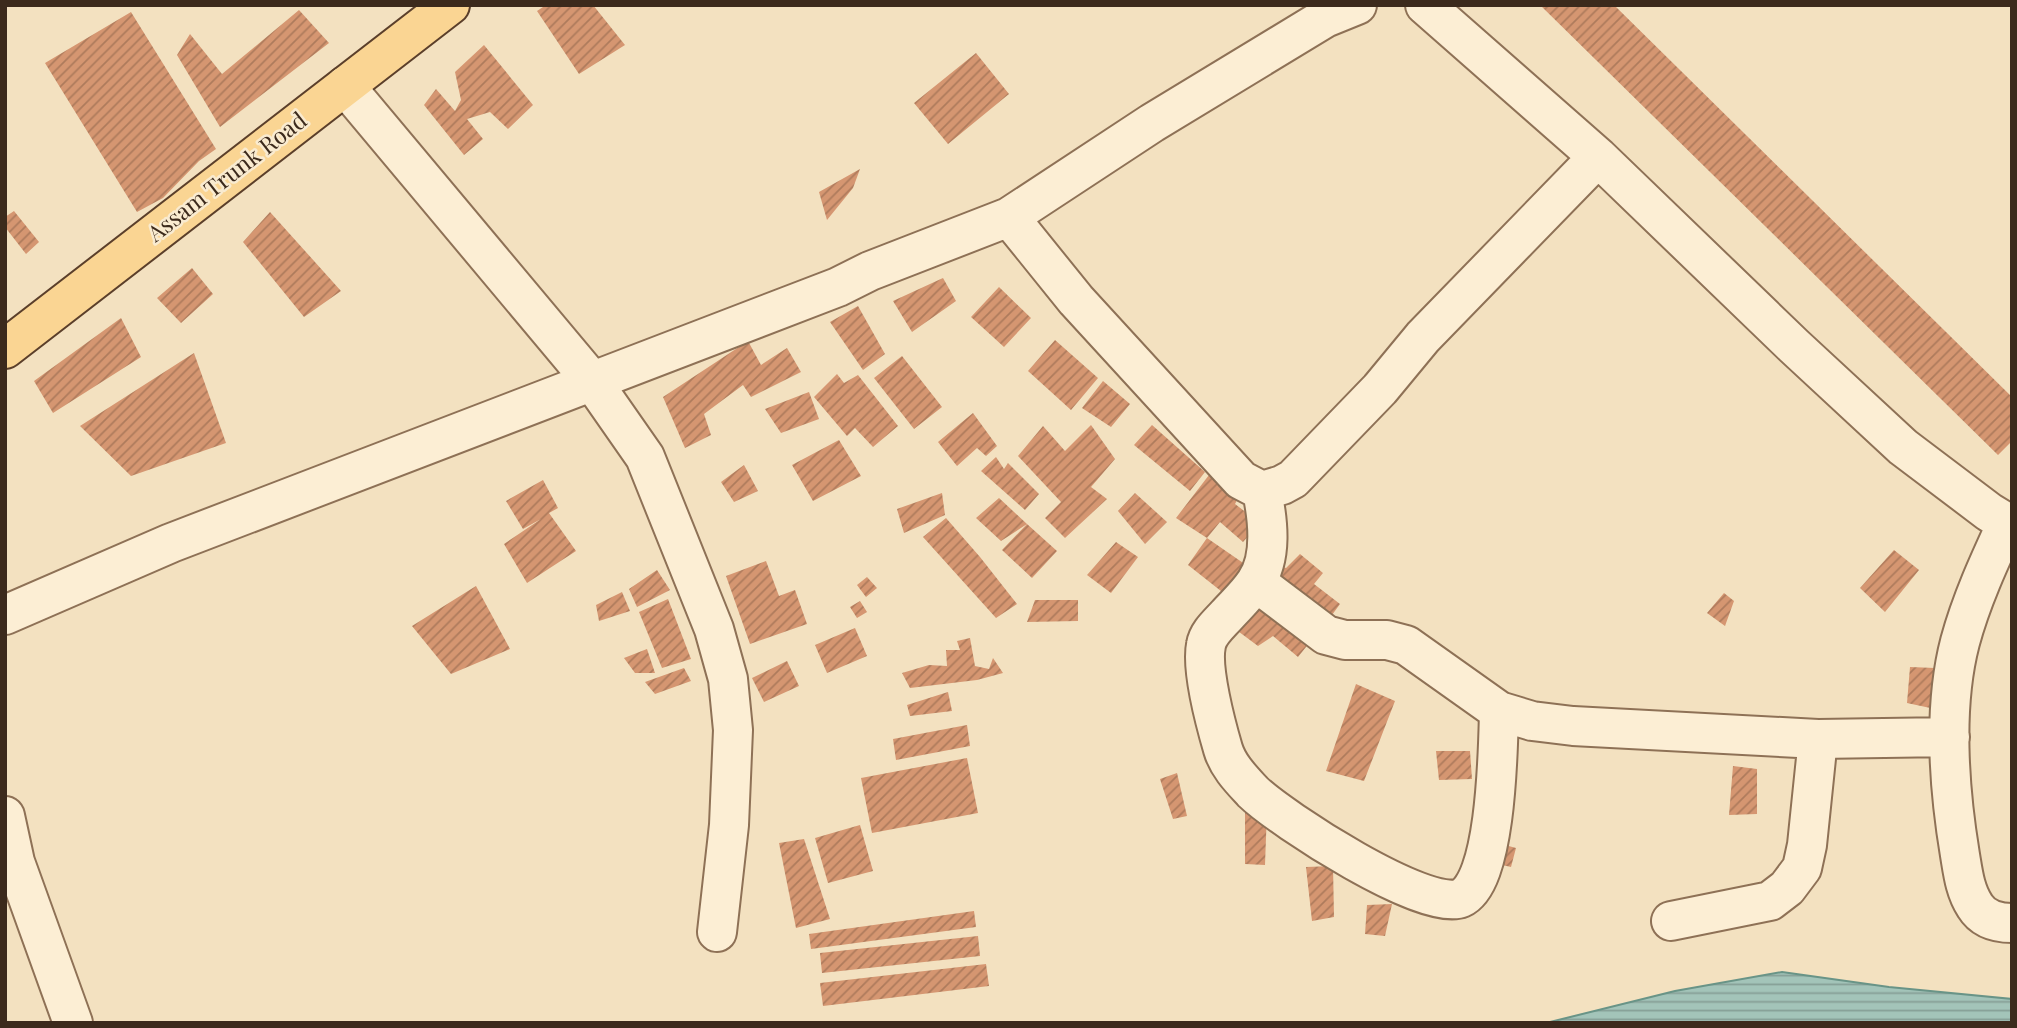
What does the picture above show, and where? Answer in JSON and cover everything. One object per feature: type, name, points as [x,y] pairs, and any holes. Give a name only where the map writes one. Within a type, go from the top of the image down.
[{"type":"main road","name":"Assam Trunk Road","points":[[5,349],[450,5]]},
{"type":"street","points":[[5,615],[184,538],[826,291],[1009,217],[1186,102],[1325,18],[1357,5]]},
{"type":"street","points":[[1425,5],[1598,157],[1903,447],[2010,525],[1984,571],[1959,644],[1950,737],[1951,803],[1967,890],[1976,908],[1988,918],[2012,923]]},
{"type":"street","points":[[345,86],[592,380],[645,457],[714,629],[728,679],[733,730],[729,825],[717,932]]},
{"type":"street","points":[[1009,217],[1076,300],[1241,480],[1262,491],[1293,479],[1380,389],[1423,337],[1598,157]]},
{"type":"street","points":[[1262,491],[1267,518],[1267,542],[1256,582],[1211,633],[1206,645],[1205,662],[1227,760],[1255,793],[1287,819],[1416,892],[1446,900],[1462,898],[1472,888],[1482,867],[1491,832],[1498,771],[1499,711]]},
{"type":"street","points":[[1256,582],[1326,635],[1345,640],[1387,640],[1406,645],[1499,711],[1532,721],[1573,726],[1818,739],[1950,737]]},
{"type":"street","points":[[1671,921],[1770,901],[1787,888],[1802,868],[1807,845],[1818,739]]},
{"type":"street","points":[[5,816],[15,862],[74,1023]]},
{"type":"water","points":[[1782,972],[1889,987],[2012,999],[2012,1023],[1546,1023],[1675,991]]},
{"type":"building","points":[[546,5],[593,5],[625,45],[579,74],[537,11]]},
{"type":"building","points":[[1540,5],[1614,5],[2012,397],[2012,441],[1998,455]]},
{"type":"building","points":[[299,10],[329,43],[220,127],[177,55],[190,34],[222,74]]},
{"type":"building","points":[[131,12],[216,149],[199,161],[163,198],[137,212],[45,63]]},
{"type":"building","points":[[484,45],[533,105],[508,129],[490,112],[467,119],[483,139],[464,155],[424,105],[436,89],[455,111],[461,100],[455,72]]},
{"type":"building","points":[[976,53],[1009,94],[948,144],[914,103]]},
{"type":"building","points":[[860,169],[853,188],[827,220],[819,192]]},
{"type":"building","points":[[14,211],[39,242],[26,254],[5,227],[5,217]]},
{"type":"building","points":[[270,212],[341,291],[304,317],[243,242]]},
{"type":"building","points":[[192,268],[213,294],[181,323],[157,298]]},
{"type":"building","points":[[943,278],[956,301],[912,332],[893,301]]},
{"type":"building","points":[[999,287],[1031,318],[1004,347],[971,317]]},
{"type":"building","points":[[858,306],[885,354],[863,370],[830,322]]},
{"type":"building","points":[[121,318],[141,357],[53,413],[34,381]]},
{"type":"building","points":[[1055,340],[1098,378],[1071,410],[1028,371]]},
{"type":"building","points":[[748,341],[761,365],[787,348],[801,372],[751,397],[743,385],[704,414],[711,435],[685,448],[663,397]]},
{"type":"building","points":[[194,353],[226,443],[131,476],[80,426]]},
{"type":"building","points":[[902,356],[942,407],[914,429],[874,378]]},
{"type":"building","points":[[837,374],[844,383],[858,375],[898,426],[873,447],[855,428],[847,436],[814,397]]},
{"type":"building","points":[[1103,381],[1130,404],[1111,427],[1082,408]]},
{"type":"building","points":[[809,392],[819,419],[781,433],[765,409]]},
{"type":"building","points":[[973,413],[997,446],[986,456],[977,448],[957,466],[938,442]]},
{"type":"building","points":[[1091,425],[1115,459],[1091,487],[1107,499],[1065,538],[1045,518],[1061,502],[1018,456],[1043,426],[1065,451]]},
{"type":"building","points":[[1152,425],[1205,472],[1190,491],[1134,445]]},
{"type":"building","points":[[839,440],[861,476],[813,501],[792,465]]},
{"type":"building","points":[[996,457],[1004,469],[1008,463],[1039,494],[1025,510],[981,471]]},
{"type":"building","points":[[744,465],[758,491],[734,502],[721,482]]},
{"type":"building","points":[[1209,475],[1238,498],[1235,504],[1260,523],[1243,542],[1220,522],[1207,538],[1176,518]]},
{"type":"building","points":[[543,480],[558,508],[549,513],[576,551],[527,583],[504,544],[541,519],[523,529],[506,501]]},
{"type":"building","points":[[942,493],[945,515],[904,533],[897,509]]},
{"type":"building","points":[[1135,493],[1167,522],[1145,544],[1118,511]]},
{"type":"building","points":[[999,498],[1027,524],[1001,541],[976,518]]},
{"type":"building","points":[[946,518],[1017,604],[996,618],[923,537]]},
{"type":"building","points":[[1027,524],[1057,551],[1032,578],[1002,550]]},
{"type":"building","points":[[1207,538],[1249,567],[1226,595],[1188,565]]},
{"type":"building","points":[[1116,542],[1138,557],[1111,593],[1087,575]]},
{"type":"building","points":[[1894,550],[1919,570],[1885,612],[1860,588]]},
{"type":"building","points":[[1300,554],[1323,573],[1314,584],[1340,604],[1324,626],[1260,578],[1272,563],[1286,568]]},
{"type":"building","points":[[766,561],[779,596],[795,590],[807,624],[750,644],[726,576]]},
{"type":"building","points":[[657,570],[670,590],[637,607],[629,589]]},
{"type":"building","points":[[867,577],[877,588],[866,597],[857,585]]},
{"type":"building","points":[[476,586],[510,649],[451,674],[412,626]]},
{"type":"building","points":[[622,592],[630,611],[599,621],[596,605]]},
{"type":"building","points":[[1250,593],[1310,642],[1298,657],[1273,636],[1258,646],[1223,620]]},
{"type":"building","points":[[1724,593],[1734,601],[1725,626],[1707,613]]},
{"type":"building","points":[[668,599],[691,659],[662,668],[639,612]]},
{"type":"building","points":[[1035,600],[1078,600],[1078,621],[1027,622]]},
{"type":"building","points":[[860,601],[867,612],[857,618],[850,607]]},
{"type":"building","points":[[855,628],[867,656],[827,673],[815,645]]},
{"type":"building","points":[[970,638],[975,666],[989,669],[993,658],[1003,673],[977,680],[910,688],[902,673],[929,665],[947,666],[946,650],[960,650],[957,641]]},
{"type":"building","points":[[647,649],[655,673],[635,673],[624,658]]},
{"type":"building","points":[[787,661],[799,686],[764,702],[752,678]]},
{"type":"building","points":[[1910,667],[1935,668],[1935,709],[1907,703]]},
{"type":"building","points":[[684,668],[691,681],[655,694],[645,682]]},
{"type":"building","points":[[1356,684],[1395,701],[1364,781],[1326,771]]},
{"type":"building","points":[[948,692],[952,711],[910,716],[907,705]]},
{"type":"building","points":[[967,725],[970,746],[896,760],[893,739]]},
{"type":"building","points":[[1436,751],[1470,751],[1472,779],[1439,780]]},
{"type":"building","points":[[967,758],[978,813],[872,833],[861,778]]},
{"type":"building","points":[[1733,766],[1757,769],[1757,814],[1729,815]]},
{"type":"building","points":[[1177,773],[1187,816],[1173,819],[1160,779]]},
{"type":"building","points":[[1267,810],[1265,865],[1245,864],[1245,811]]},
{"type":"building","points":[[860,825],[873,871],[828,883],[815,838]]},
{"type":"building","points":[[804,839],[830,919],[796,928],[779,843]]},
{"type":"building","points":[[1494,842],[1516,848],[1511,867],[1489,862]]},
{"type":"building","points":[[1333,866],[1334,917],[1312,921],[1306,867]]},
{"type":"building","points":[[1392,904],[1385,936],[1365,934],[1367,905]]},
{"type":"building","points":[[974,911],[976,927],[811,949],[809,934]]},
{"type":"building","points":[[978,936],[980,956],[822,973],[820,953]]},
{"type":"building","points":[[986,964],[989,986],[823,1006],[820,983]]}]
